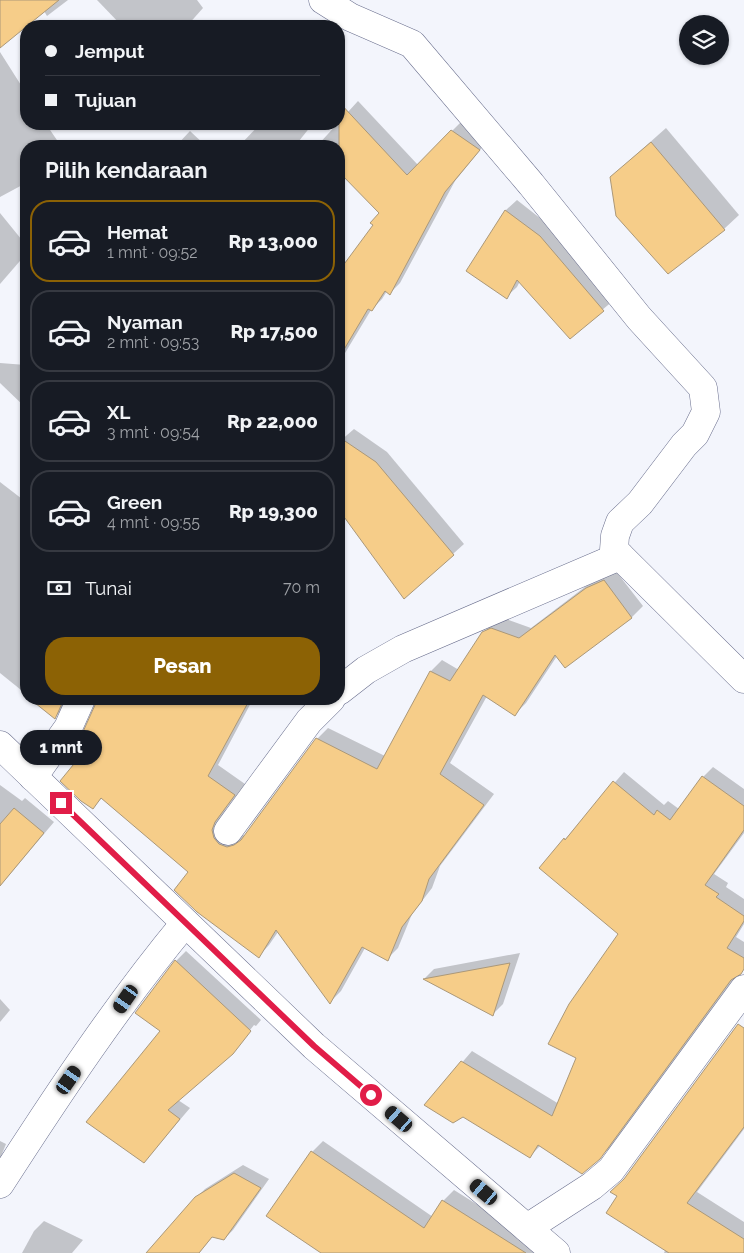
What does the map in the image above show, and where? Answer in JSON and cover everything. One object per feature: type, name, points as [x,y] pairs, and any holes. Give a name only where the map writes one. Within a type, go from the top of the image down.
[{"type":"street","points":[[323,0],[350,17],[412,44],[531,184],[639,318],[703,388],[706,412],[695,434],[684,445],[640,503],[620,522],[615,536],[614,550],[744,679]]},
{"type":"street","points":[[345,686],[366,670],[403,649],[620,556]]},
{"type":"street","points":[[33,777],[68,728],[79,705]]},
{"type":"street","points":[[228,831],[309,721],[325,705]]},
{"type":"street","points":[[0,745],[314,1046],[556,1253]]},
{"type":"street","points":[[0,1184],[46,1113],[144,974],[185,923]]},
{"type":"street","points":[[527,1228],[592,1186],[611,1170],[744,989]]},
{"type":"building","points":[[0,0],[59,0],[34,20],[20,20],[20,32],[0,48]]},
{"type":"building","points":[[345,108],[407,175],[451,130],[480,150],[445,192],[390,295],[385,291],[372,311],[368,309],[345,348],[345,263],[373,225],[370,223],[379,213],[345,178],[345,140],[339,140],[339,130],[345,130]]},
{"type":"building","points":[[651,142],[725,230],[668,274],[616,216],[610,177]]},
{"type":"building","points":[[505,210],[540,236],[604,311],[570,339],[517,280],[507,299],[466,271]]},
{"type":"building","points":[[345,441],[376,462],[454,555],[404,599],[345,518]]},
{"type":"building","points":[[604,580],[632,618],[565,668],[555,655],[515,716],[483,695],[440,774],[484,805],[429,879],[422,901],[402,927],[388,961],[362,947],[330,1004],[276,930],[259,958],[197,912],[174,890],[188,872],[101,798],[93,809],[81,801],[60,781],[78,759],[72,749],[82,734],[95,705],[247,705],[208,776],[235,795],[215,822],[212,830],[214,838],[219,844],[227,847],[234,845],[241,840],[316,738],[377,769],[430,671],[450,681],[482,632],[491,628],[519,638],[586,588]]},
{"type":"building","points":[[38,705],[61,705],[55,719]]},
{"type":"building","points":[[702,776],[744,806],[744,830],[705,885],[719,894],[716,897],[744,916],[744,921],[727,948],[744,958],[744,969],[741,974],[731,980],[600,1159],[582,1174],[538,1145],[530,1158],[463,1117],[453,1123],[424,1105],[461,1061],[552,1116],[576,1058],[548,1044],[569,1004],[618,934],[539,868],[564,838],[565,840],[613,781],[654,815],[657,810],[670,820]]},
{"type":"building","points":[[14,808],[44,833],[0,886],[0,824]]},
{"type":"building","points":[[175,960],[251,1031],[233,1054],[168,1110],[180,1119],[144,1163],[86,1122],[160,1031],[135,1013]]},
{"type":"building","points":[[510,963],[493,1016],[423,979]]},
{"type":"building","points":[[738,1024],[744,1028],[744,1127],[687,1203],[744,1239],[744,1253],[669,1253],[606,1213],[617,1196],[610,1192],[624,1179]]},
{"type":"building","points":[[311,1151],[424,1228],[442,1200],[526,1253],[321,1253],[266,1216]]},
{"type":"building","points":[[234,1173],[261,1188],[224,1240],[212,1237],[199,1253],[146,1253],[195,1197]]},
{"type":"route","points":[[61,803],[314,1046],[371,1095]]}]
